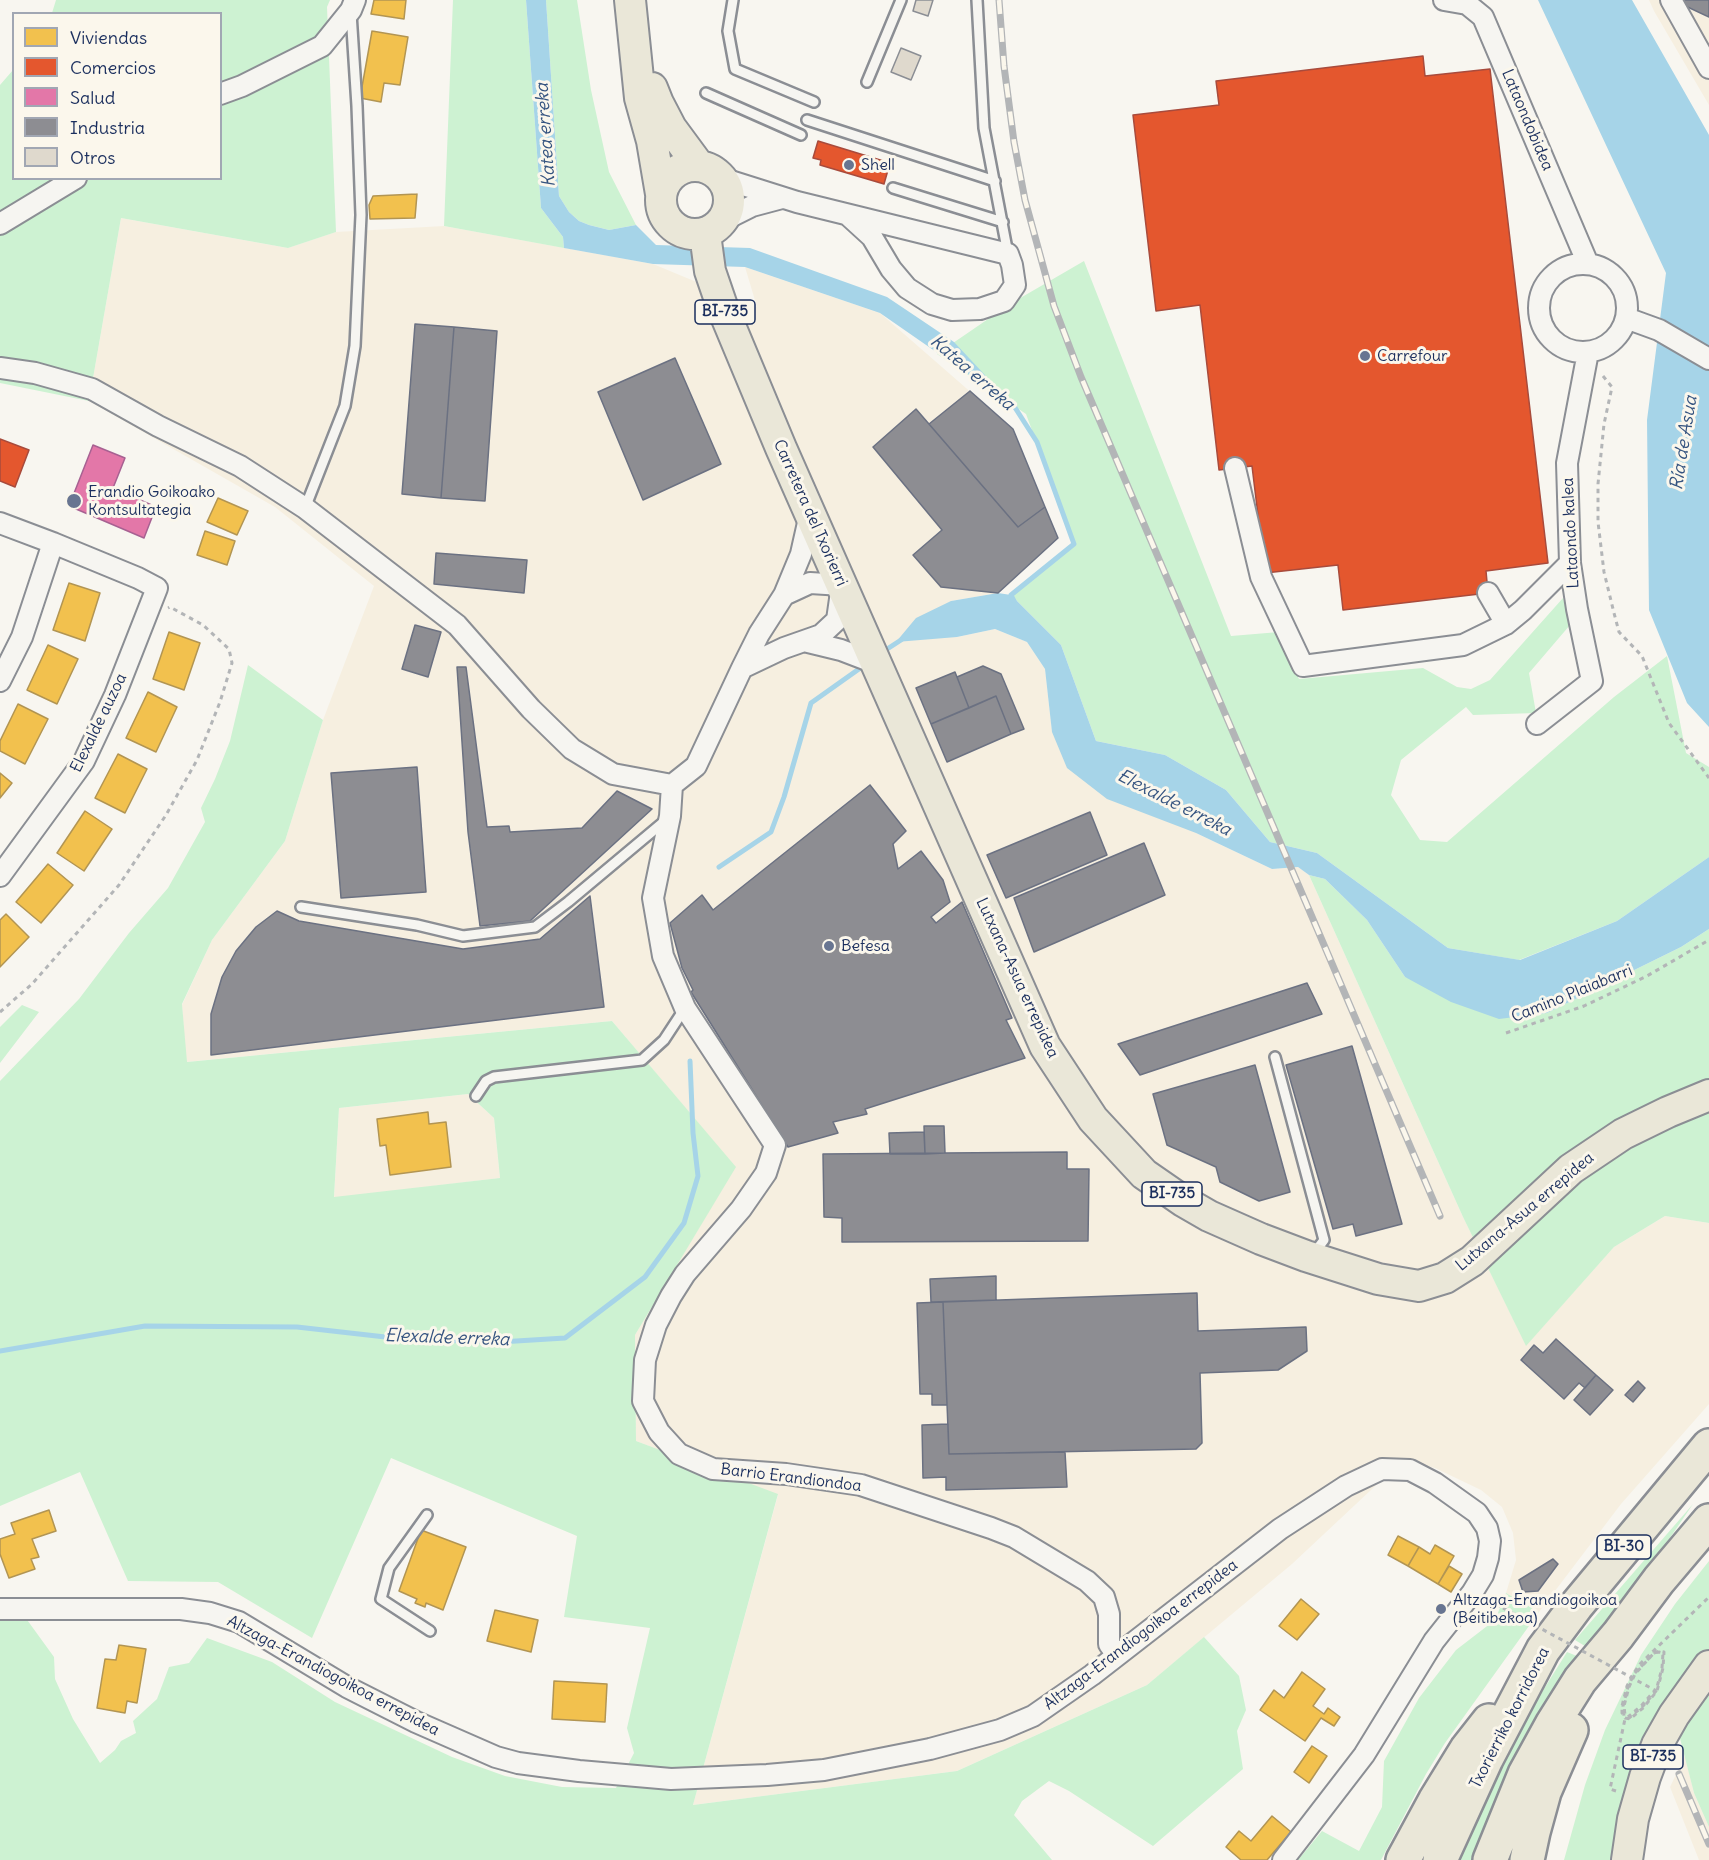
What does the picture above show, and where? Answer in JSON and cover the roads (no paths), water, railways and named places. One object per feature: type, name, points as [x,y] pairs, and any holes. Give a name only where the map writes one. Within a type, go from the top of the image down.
[{"type":"highway","name":"Txorierriko korridorea","points":[[1440,1860],[1486,1759],[1543,1650],[1582,1598],[1709,1446]]},
{"type":"highway","name":"BI-30","points":[[1490,1860],[1525,1774],[1552,1723],[1580,1680],[1709,1521]]},
{"type":"highway","points":[[1527,1860],[1544,1792],[1579,1712],[1618,1635]]},
{"type":"highway","points":[[1403,1860],[1467,1749],[1543,1650]]},
{"type":"highway","points":[[1540,1860],[1554,1794],[1579,1712]]},
{"type":"main road","points":[[630,0],[640,98],[652,141],[661,206],[672,226],[693,235],[714,227],[730,203],[726,185],[710,172],[671,128],[658,103],[635,36]]},
{"type":"main road","points":[[661,194],[671,176],[679,170],[689,166],[710,172]]},
{"type":"main road","name":"Carretera del Txorierri","points":[[672,226],[710,306],[751,376]]},
{"type":"main road","name":"Carretera del Txorierri","points":[[714,227],[710,271],[723,309],[875,663]]},
{"type":"main road","name":"Lutxana-Asua errepidea","points":[[875,663],[1045,1046],[1093,1119],[1144,1174],[1209,1216],[1311,1258],[1378,1279],[1419,1286],[1445,1278],[1472,1261],[1571,1169],[1623,1134],[1709,1095]]},
{"type":"main road","name":"BI-735","points":[[1627,1860],[1633,1819],[1657,1745],[1674,1715],[1709,1666]]},
{"type":"street","name":"Lataondobidea","points":[[1444,0],[1467,4],[1484,17],[1588,264]]},
{"type":"street","points":[[1671,0],[1709,68]]},
{"type":"street","points":[[222,93],[242,86],[322,46],[353,5]]},
{"type":"street","points":[[710,172],[782,198],[1008,254],[1015,285],[1004,301],[980,309],[952,310],[932,304],[907,288],[891,269],[872,237],[849,216]]},
{"type":"street","points":[[0,224],[73,180]]},
{"type":"street","points":[[714,227],[752,206],[782,198]]},
{"type":"street","points":[[1575,264],[1588,264],[1602,268],[1614,277],[1623,289],[1627,303],[1626,318],[1621,330],[1612,341],[1601,348],[1588,352],[1574,351],[1560,346],[1542,325],[1539,311],[1540,297],[1553,276],[1564,268],[1575,264]]},
{"type":"street","points":[[1626,318],[1659,330],[1709,359]]},
{"type":"street","name":"Lataondo kalea","points":[[1538,724],[1592,681],[1570,563],[1567,463],[1588,352]]},
{"type":"street","points":[[0,368],[35,373],[92,389],[158,426],[240,466],[305,508],[457,625],[531,709],[572,749],[613,774],[672,785],[696,766],[759,634],[784,595],[801,554],[810,514]]},
{"type":"street","points":[[1235,468],[1261,577],[1303,666],[1463,645],[1506,624],[1570,563]]},
{"type":"street","points":[[0,524],[53,543],[22,637],[0,681]]},
{"type":"street","name":"Elexalde auzoa","points":[[0,876],[84,761],[115,695],[157,588],[53,543]]},
{"type":"street","points":[[742,668],[784,648],[821,635],[837,620],[842,585],[810,583],[784,595]]},
{"type":"street","points":[[1488,593],[1506,624]]},
{"type":"street","points":[[804,641],[841,650],[875,663]]},
{"type":"street","name":"Barrio Erandiondoa","points":[[672,785],[670,816],[653,898],[663,956],[685,1008],[775,1145],[766,1173],[741,1209],[686,1274],[656,1325],[645,1360],[643,1401],[659,1432],[680,1454],[713,1468],[786,1474],[861,1485],[1014,1537],[1088,1581],[1104,1597],[1109,1614],[1109,1644],[1117,1655]]},
{"type":"street","name":"Altzaga-Erandiogoikoa errepidea","points":[[0,1609],[181,1609],[210,1613],[239,1622],[347,1687],[416,1722],[496,1757],[518,1763],[671,1779],[824,1770],[888,1759],[1000,1730],[1033,1716],[1092,1675],[1280,1529],[1346,1486],[1382,1469],[1410,1470],[1435,1483],[1477,1513],[1487,1528],[1490,1541],[1483,1575],[1472,1593],[1434,1641],[1364,1755],[1283,1860]]},
{"type":"lane","points":[[733,0],[728,31],[735,69],[814,102]]},
{"type":"lane","points":[[867,82],[902,0]]},
{"type":"lane","points":[[977,0],[984,128],[1008,254]]},
{"type":"lane","points":[[305,508],[345,406],[355,346],[361,215],[353,5]]},
{"type":"lane","points":[[706,93],[801,135]]},
{"type":"lane","points":[[807,120],[995,181]]},
{"type":"lane","points":[[893,188],[1003,222]]},
{"type":"lane","points":[[301,907],[463,936],[535,927],[670,816]]},
{"type":"lane","points":[[476,1096],[486,1082],[494,1077],[642,1060],[664,1041],[685,1008]]},
{"type":"lane","points":[[1275,1057],[1324,1240],[1311,1258]]},
{"type":"lane","points":[[427,1515],[389,1568],[381,1599],[430,1631]]},
{"type":"water","points":[[526,0],[546,0],[559,196],[569,212],[579,221],[609,230],[636,225],[656,245],[750,248],[887,297],[954,342],[1014,406],[880,313],[745,267],[653,264],[564,248],[563,237],[541,208]]},
{"type":"water","name":"Ría de Asua","points":[[1538,0],[1632,0],[1709,135],[1709,727],[1687,703],[1649,610],[1647,420],[1666,273]]},
{"type":"water","points":[[998,593],[1011,595],[1061,645],[1096,741],[1165,755],[1226,790],[1270,842],[1317,853],[1448,948],[1520,960],[1617,921],[1709,857],[1709,929],[1681,947],[1547,1013],[1499,1019],[1451,1002],[1405,977],[1367,920],[1325,879],[1309,875],[1298,867],[1272,869],[1196,833],[1107,799],[1067,768],[1052,732],[1045,669],[1027,642],[995,629],[957,637],[896,642],[916,618],[951,601]]},
{"type":"waterway","name":"Katea erreka","points":[[1009,402],[1014,406],[1037,442],[1074,544],[1011,595],[1014,601]]},
{"type":"waterway","name":"Elexalde erreka","points":[[881,653],[901,640]]},
{"type":"waterway","name":"Elexalde erreka","points":[[719,867],[771,832],[784,797],[811,703],[866,664]]},
{"type":"waterway","name":"Elexalde erreka","points":[[0,1351],[145,1326],[297,1327],[403,1339],[500,1342],[565,1338],[645,1277],[684,1223],[698,1176],[693,1133],[690,1061]]},
{"type":"railway","points":[[999,0],[1004,66],[1014,142],[1025,200],[1054,306],[1081,377],[1440,1216]]},
{"type":"railway","points":[[1679,1774],[1709,1844]]},
{"type":"place","name":"Shell","points":[[849,165]]},
{"type":"place","name":"Carrefour","points":[[1365,356]]},
{"type":"place","name":"Erandio Goikoako Kontsultategia","points":[[74,501]]},
{"type":"place","name":"Befesa","points":[[829,946]]},
{"type":"place","name":"Altzaga-Erandiogoikoa (Beitibekoa)","points":[[1441,1609]]}]
